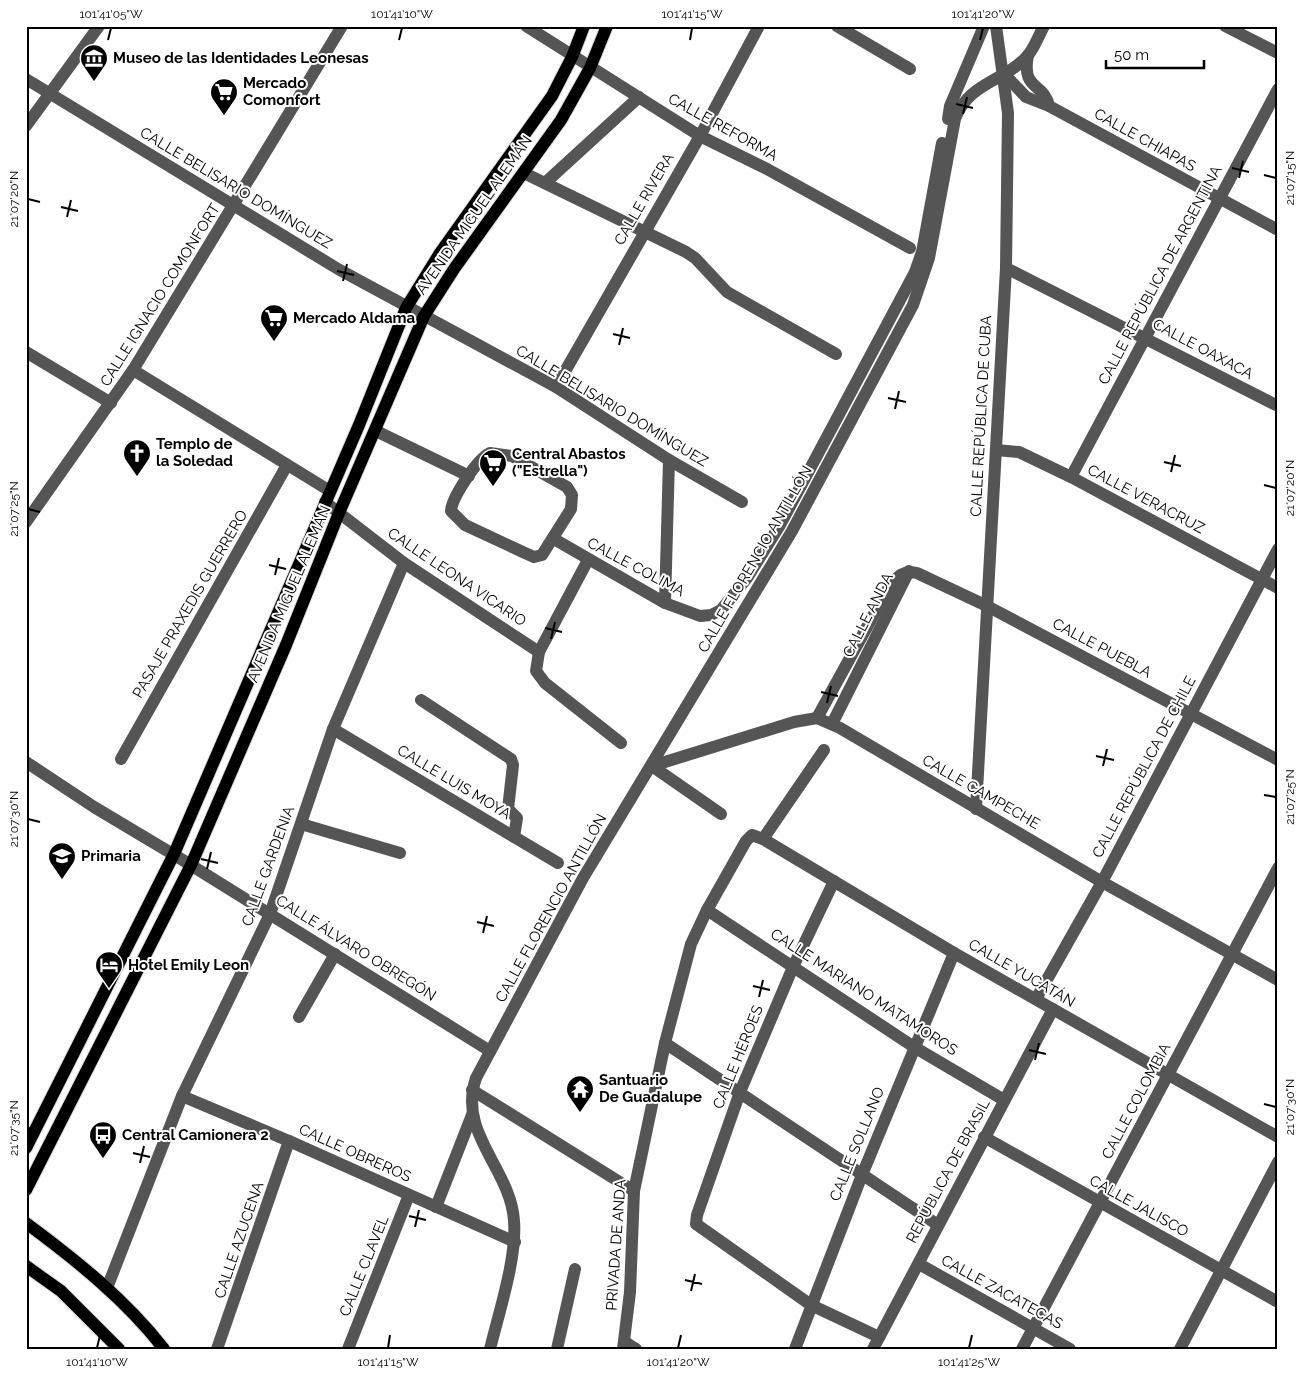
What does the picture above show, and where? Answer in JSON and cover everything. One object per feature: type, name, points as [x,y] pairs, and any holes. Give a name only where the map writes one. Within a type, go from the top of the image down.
[{"type":"main road","name":"AVENIDA MIGUEL ALEMÁN","points":[[26,1148],[174,854],[406,308],[440,253],[552,96],[572,57],[584,26]]},
{"type":"main road","name":"AVENIDA MIGUEL ALEMÁN","points":[[26,1190],[191,865],[286,645],[339,513],[424,316],[454,269],[560,120],[590,68],[607,26]]},
{"type":"main road","points":[[26,1223],[107,1288],[150,1331],[164,1349]]},
{"type":"main road","points":[[26,1266],[61,1292],[119,1349]]},
{"type":"street","points":[[26,126],[99,26]]},
{"type":"street","name":"CALLE IGNACIO COMONFORT","points":[[26,522],[133,370],[234,207],[342,26]]},
{"type":"street","name":"CALLE REFORMA","points":[[526,26],[572,57],[700,136],[767,169],[910,248]]},
{"type":"street","name":"CALLE RIVERA","points":[[556,387],[700,136],[759,26]]},
{"type":"street","points":[[837,26],[910,69]]},
{"type":"street","name":"CALLE FLORENCIO ANTILLÓN","points":[[780,525],[915,272],[922,252],[950,106],[984,26]]},
{"type":"street","name":"CALLE REPÚBLICA DE CUBA","points":[[976,809],[1006,268],[1008,113],[996,26]]},
{"type":"street","points":[[1028,54],[1044,26]]},
{"type":"street","points":[[1225,26],[1278,54]]},
{"type":"street","name":"CALLE FLORENCIO ANTILLÓN","points":[[472,1090],[490,1051],[583,878],[792,531],[913,304],[929,258],[958,110],[972,92],[1004,74],[1028,54]]},
{"type":"street","name":"CALLE CHIAPAS","points":[[1028,54],[1026,65],[1028,79],[1045,96],[1049,106]]},
{"type":"street","name":"CALLE CHIAPAS","points":[[1004,74],[1026,97],[1049,106],[1278,230]]},
{"type":"street","name":"CALLE BELISARIO DOMÍNGUEZ","points":[[26,79],[234,207],[406,308],[556,387],[668,460],[742,502]]},
{"type":"street","name":"CALLE REPÚBLICA DE ARGENTINA","points":[[1071,477],[1278,89]]},
{"type":"street","points":[[545,183],[639,97]]},
{"type":"street","points":[[524,173],[695,258],[727,292],[836,354]]},
{"type":"street","name":"CALLE OAXACA","points":[[1006,268],[1278,406]]},
{"type":"street","points":[[26,352],[110,404]]},
{"type":"street","name":"CALLE LEONA VICARIO","points":[[133,370],[287,465],[327,497],[339,513],[404,563],[539,652]]},
{"type":"street","points":[[376,431],[469,476]]},
{"type":"street","name":"CALLE VERACRUZ","points":[[996,450],[1019,452],[1071,477],[1278,588]]},
{"type":"street","points":[[499,453],[512,456],[567,487],[573,501],[554,539],[542,555],[534,557],[458,520],[451,512],[451,507],[469,476],[484,455],[499,453]]},
{"type":"street","points":[[665,603],[668,460]]},
{"type":"street","name":"PASAJE PRAXEDIS GUERRERO","points":[[121,759],[287,465]]},
{"type":"street","name":"CALLE COLIMA","points":[[554,539],[665,603],[700,616],[710,615],[721,610],[747,578],[780,525]]},
{"type":"street","name":"CALLE REPÚBLICA DE CHILE","points":[[1036,999],[1102,882],[1278,549]]},
{"type":"street","points":[[588,560],[539,652],[536,671],[539,677],[621,742]]},
{"type":"street","name":"CALLE GARDENIA","points":[[107,1288],[182,1096],[270,914],[333,729],[404,563]]},
{"type":"street","name":"CALLE PUEBLA","points":[[909,572],[935,581],[987,606],[1278,760]]},
{"type":"street","name":"CALLE ANDA","points":[[817,718],[889,587],[897,576],[909,572]]},
{"type":"street","name":"CALLE ANDA","points":[[832,724],[909,572]]},
{"type":"street","points":[[421,700],[511,759],[513,765],[508,809],[518,821],[514,837]]},
{"type":"street","points":[[652,766],[794,722],[817,718]]},
{"type":"street","name":"CALLE CAMPECHE","points":[[817,718],[832,724],[1102,882],[1278,980]]},
{"type":"street","name":"CALLE LUIS MOYA","points":[[333,729],[558,863]]},
{"type":"street","points":[[757,837],[824,750]]},
{"type":"street","name":"CALLE ÁLVARO OBREGÓN","points":[[26,762],[94,808],[174,854],[490,1051]]},
{"type":"street","points":[[652,766],[721,814]]},
{"type":"street","points":[[301,824],[400,854]]},
{"type":"street","name":"CALLE YUCATÁN","points":[[757,837],[834,880],[954,953],[1278,1137]]},
{"type":"street","name":"PRIVADA DE ANDA","points":[[624,1345],[630,1292],[634,1191],[665,1043],[684,965],[707,910],[746,840],[757,837]]},
{"type":"street","name":"CALLE COLOMBIA","points":[[1022,1349],[1278,868]]},
{"type":"street","name":"CALLE HÉROES","points":[[811,1305],[696,1224],[697,1215],[740,1092],[793,967],[834,880]]},
{"type":"street","name":"CALLE MARIANO MATAMOROS","points":[[707,910],[914,1047],[1004,1100]]},
{"type":"street","name":"CALLE SOLLANO","points":[[795,1349],[862,1175],[954,953]]},
{"type":"street","points":[[299,1017],[335,954]]},
{"type":"street","name":"REPÚBLICA DE BRASIL","points":[[876,1343],[1053,1009]]},
{"type":"street","points":[[665,1043],[938,1225]]},
{"type":"street","points":[[472,1090],[634,1191]]},
{"type":"street","points":[[436,1207],[472,1115],[472,1090]]},
{"type":"street","name":"CALLE OBREROS","points":[[182,1096],[290,1141],[515,1242]]},
{"type":"street","points":[[472,1115],[508,1195],[514,1220],[515,1242],[490,1349]]},
{"type":"street","name":"CALLE JALISCO","points":[[984,1137],[1278,1302]]},
{"type":"street","name":"CALLE AZUCENA","points":[[217,1349],[290,1141]]},
{"type":"street","points":[[1180,1349],[1278,1162]]},
{"type":"street","name":"CALLE CLAVEL","points":[[348,1349],[409,1195]]},
{"type":"street","name":"CALLE ZACATECAS","points":[[918,1264],[1070,1349]]},
{"type":"street","points":[[557,1349],[575,1269]]},
{"type":"street","points":[[811,1305],[876,1343]]},
{"type":"street","points":[[104,1333],[105,1349]]},
{"type":"street","points":[[624,1345],[636,1349]]},
{"type":"place","name":"Museo de las Identidades Leonesas","points":[[94,82]]},
{"type":"place","name":"Mercado Comonfort","points":[[224,116]]},
{"type":"place","name":"Mercado Aldama","points":[[274,342]]},
{"type":"place","name":"Templo de la Soledad","points":[[137,477]]},
{"type":"place","name":"Central Abastos (\"Estrella\")","points":[[493,487]]},
{"type":"place","name":"Primaria","points":[[62,880]]},
{"type":"place","name":"Hotel Emily Leon","points":[[109,989]]},
{"type":"place","name":"Santuario De Guadalupe","points":[[580,1113]]},
{"type":"place","name":"Central Camionera 2","points":[[103,1159]]}]
